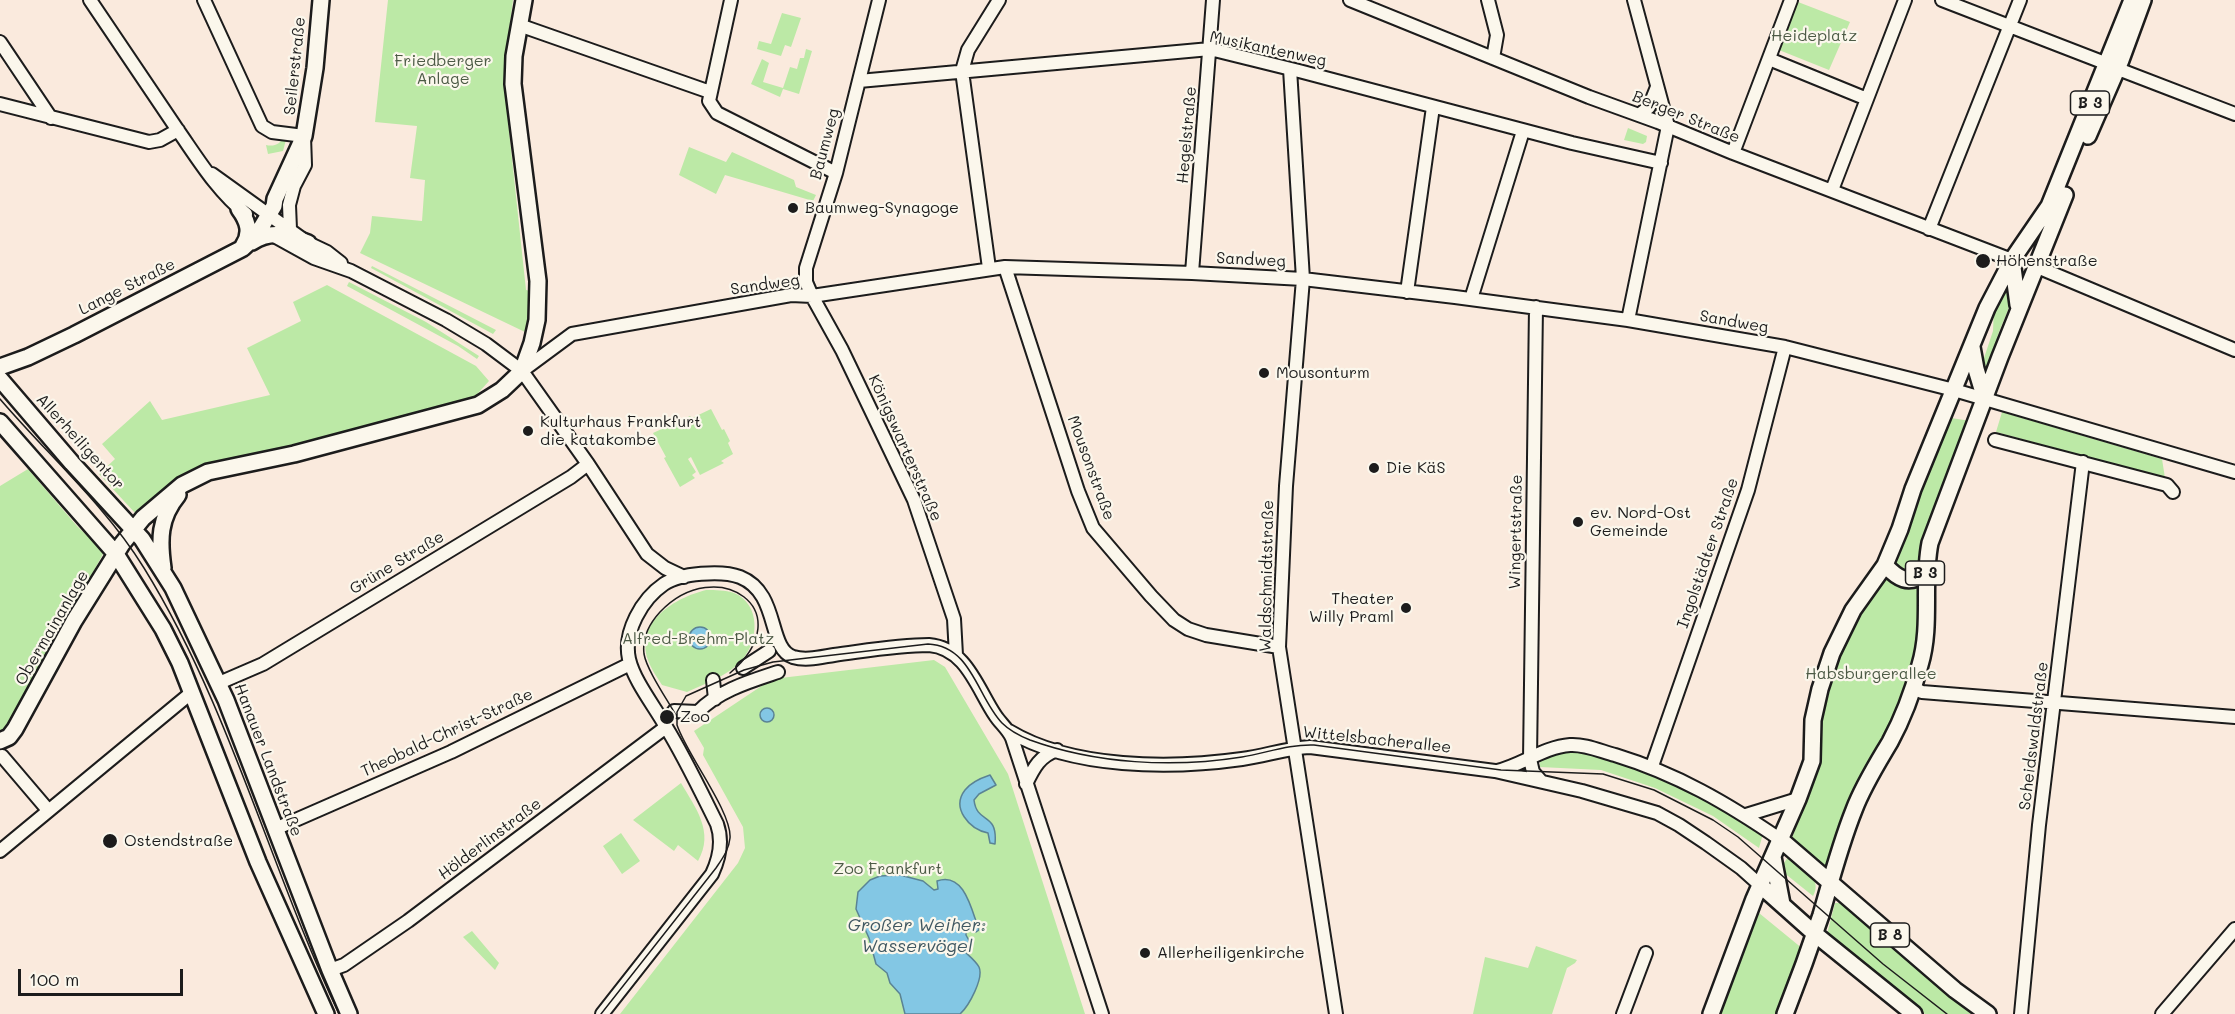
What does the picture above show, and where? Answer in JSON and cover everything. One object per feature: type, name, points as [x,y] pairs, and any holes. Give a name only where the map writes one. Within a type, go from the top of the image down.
[{"type":"main road","name":"Seilerstraße","points":[[267,225],[275,199],[304,136],[315,68],[321,0]]},
{"type":"main road","points":[[88,520],[102,530],[122,534],[132,531],[164,499],[194,477],[294,454],[478,405],[497,394],[522,371],[534,337],[538,299],[513,84],[514,56],[524,0]]},
{"type":"main road","name":"B 3","points":[[1785,1014],[1815,934],[1845,835],[1862,791],[1890,741],[1913,688],[1926,636],[1925,574],[1933,534],[1986,388],[2036,266],[2111,66],[2132,0]]},
{"type":"main road","name":"B 3","points":[[1712,1014],[1760,885],[1812,761],[1814,720],[1820,689],[1832,653],[1853,610],[1885,565],[1913,489],[1990,299],[2012,260],[2049,206],[2143,0]]},
{"type":"main road","points":[[244,247],[249,231],[245,206]]},
{"type":"main road","points":[[267,225],[296,239]]},
{"type":"main road","name":"Lange Straße","points":[[0,367],[65,340],[244,247],[267,225]]},
{"type":"main road","points":[[2012,260],[2018,311]]},
{"type":"main road","points":[[1954,390],[1970,391],[1986,388],[1971,346]]},
{"type":"main road","name":"Allerheiligentor","points":[[0,379],[132,531]]},
{"type":"main road","points":[[0,422],[41,472],[88,520],[116,554],[163,629],[180,663],[258,862],[326,1014]]},
{"type":"main road","points":[[164,573],[160,544],[163,521],[167,510],[194,477]]},
{"type":"main road","name":"Obermainanlage","points":[[1,749],[15,729],[74,621],[132,531]]},
{"type":"main road","name":"Hanauer Landstraße","points":[[132,531],[164,573],[219,683],[349,1014]]},
{"type":"main road","points":[[1885,565],[1901,579],[1917,579],[1925,574]]},
{"type":"main road","name":"Wittelsbacherallee","points":[[1780,840],[1955,990],[1988,1014]]},
{"type":"main road","points":[[1773,857],[1782,904]]},
{"type":"main road","name":"Wittelsbacherallee","points":[[1760,885],[1815,934],[1914,1014]]},
{"type":"main road","points":[[1794,915],[1813,912],[1823,906]]},
{"type":"street","points":[[90,0],[218,189],[245,206],[267,225]]},
{"type":"street","points":[[204,0],[262,126],[272,132],[304,136]]},
{"type":"street","points":[[731,0],[709,101],[717,113],[836,173]]},
{"type":"street","name":"Baumweg","points":[[812,296],[806,282],[806,268],[836,173],[879,0]]},
{"type":"street","points":[[989,268],[962,71],[968,50],[999,0]]},
{"type":"street","name":"Hegelstraße","points":[[1192,273],[1213,0]]},
{"type":"street","name":"Berger Straße","points":[[1350,0],[1589,97],[2012,260]]},
{"type":"street","points":[[1488,0],[1497,35],[1494,58]]},
{"type":"street","points":[[1628,320],[1668,126],[1634,0]]},
{"type":"street","points":[[1733,153],[1791,0]]},
{"type":"street","points":[[1832,190],[1905,0]]},
{"type":"street","points":[[1942,0],[2235,114]]},
{"type":"street","points":[[1929,229],[2020,0]]},
{"type":"street","points":[[519,25],[710,92]]},
{"type":"street","points":[[0,42],[51,118]]},
{"type":"street","name":"Musikantenweg","points":[[860,81],[1210,50],[1523,131],[1661,163]]},
{"type":"street","points":[[1769,59],[1867,99]]},
{"type":"street","name":"Waldschmidtstraße","points":[[1290,69],[1303,279],[1286,486],[1280,647],[1336,1014]]},
{"type":"street","points":[[1640,115],[1649,107],[1657,87]]},
{"type":"street","points":[[0,104],[149,142],[160,140],[178,130]]},
{"type":"street","points":[[1407,292],[1433,107]]},
{"type":"street","points":[[1471,299],[1523,131]]},
{"type":"street","name":"Seilerstraße","points":[[296,239],[289,205],[294,186],[304,165],[304,136]]},
{"type":"street","points":[[245,206],[275,199]]},
{"type":"street","points":[[296,239],[327,252],[351,271],[486,344],[522,371],[588,464],[664,584]]},
{"type":"street","points":[[2036,266],[2235,350]]},
{"type":"street","name":"Sandweg","points":[[522,371],[572,334],[791,295],[812,296],[1005,267],[1303,279],[1536,307],[1628,320],[1785,348],[1954,390]]},
{"type":"street","name":"Mousonstraße","points":[[1005,267],[1078,491],[1093,528],[1151,596],[1174,620],[1188,629],[1206,635],[1280,647]]},
{"type":"street","name":"Königswarterstraße","points":[[812,296],[842,350],[914,500],[954,618],[956,655]]},
{"type":"street","name":"Wingertstraße","points":[[1530,759],[1536,307]]},
{"type":"street","name":"Ingolstädter Straße","points":[[1652,766],[1748,490],[1785,348]]},
{"type":"street","points":[[1986,388],[2235,472]]},
{"type":"street","points":[[1995,440],[2167,485],[2174,492]]},
{"type":"street","name":"Scheidswaldstraße","points":[[2021,1014],[2039,825],[2083,462]]},
{"type":"street","name":"Grüne Straße","points":[[219,683],[270,659],[575,475],[588,464]]},
{"type":"street","points":[[638,540],[657,563],[672,572],[687,577]]},
{"type":"street","points":[[602,1014],[712,874],[719,853],[718,827],[630,664],[628,647],[634,620],[664,584],[709,573],[725,573],[743,578],[752,584],[767,603],[782,649],[790,655],[804,658],[925,645],[940,647],[956,655],[968,669],[997,719],[1009,731],[1102,1014]]},
{"type":"street","points":[[750,682],[741,666],[769,651]]},
{"type":"street","name":"Theobald-Christ-Straße","points":[[275,829],[450,752],[630,664]]},
{"type":"street","points":[[674,711],[698,712],[705,705],[750,682],[778,672]]},
{"type":"street","points":[[713,680],[716,699]]},
{"type":"street","points":[[1913,688],[1922,692],[2235,717]]},
{"type":"street","points":[[0,851],[191,693]]},
{"type":"street","name":"Hölderlinstraße","points":[[330,970],[344,965],[408,921],[666,727]]},
{"type":"street","name":"Wittelsbacherallee","points":[[1009,731],[1029,741],[1058,750],[1121,762],[1190,764],[1242,759],[1295,748],[1315,748],[1495,771],[1582,791],[1666,818],[1742,868],[1760,885]]},
{"type":"street","name":"Wittelsbacherallee","points":[[1495,771],[1556,748],[1578,745],[1652,766],[1716,797],[1780,840]]},
{"type":"street","points":[[1,749],[48,810]]},
{"type":"street","points":[[1026,784],[1037,762],[1047,754],[1058,750]]},
{"type":"street","points":[[1530,759],[1533,772],[1541,781]]},
{"type":"street","points":[[1746,815],[1798,799]]},
{"type":"street","points":[[2162,1014],[2235,929]]},
{"type":"street","points":[[1623,1014],[1646,953]]},
{"type":"green space","name":"Friedberger Anlage","points":[[388,0],[513,0],[505,63],[505,93],[526,290],[531,291],[529,321],[525,332],[360,253],[370,233],[372,216],[422,221],[425,180],[410,178],[417,126],[375,122]]},
{"type":"green space","name":"Heideplatz","points":[[1798,2],[1850,22],[1829,70],[1779,50]]},
{"type":"green space","points":[[782,13],[801,18],[791,47],[785,45],[781,56],[757,49],[759,41],[771,44]]},
{"type":"green space","points":[[806,49],[812,51],[799,94],[783,89],[780,97],[751,84],[762,59],[769,63],[763,82],[783,88],[790,67],[797,69],[800,58],[804,58]]},
{"type":"green space","points":[[1628,128],[1647,136],[1646,142],[1643,144],[1624,140]]},
{"type":"green space","points":[[284,136],[287,136],[283,151],[268,154],[266,145],[277,144]]},
{"type":"green space","points":[[689,147],[726,162],[732,152],[794,180],[796,187],[816,195],[813,201],[725,175],[716,194],[679,175]]},
{"type":"green space","points":[[372,266],[496,330],[493,334],[371,268]]},
{"type":"green space","points":[[349,282],[426,322],[479,356],[477,359],[458,346],[347,286]]},
{"type":"green space","points":[[327,285],[476,366],[489,381],[471,401],[370,428],[246,456],[187,473],[136,514],[99,474],[115,459],[102,444],[150,401],[162,420],[270,395],[247,348],[301,321],[293,302]]},
{"type":"green space","points":[[2003,290],[2013,291],[2012,297],[1997,338],[1992,361],[1985,374],[1982,364],[1993,331],[1994,307]]},
{"type":"green space","points":[[711,409],[730,441],[728,443],[733,454],[721,461],[724,463],[700,475],[691,457],[688,459],[696,472],[692,475],[695,478],[680,487],[653,433]]},
{"type":"green space","points":[[2002,412],[2162,459],[2165,478],[1996,432]]},
{"type":"green space","points":[[1951,418],[1971,421],[1919,569],[1909,575],[1894,566],[1893,560]]},
{"type":"green space","points":[[28,469],[77,526],[101,549],[103,554],[17,711],[7,728],[0,732],[0,486]]},
{"type":"green space","name":"Habsburgerallee","points":[[1886,576],[1897,584],[1920,583],[1920,637],[1909,682],[1885,738],[1848,805],[1826,869],[1791,841],[1820,761],[1822,707],[1845,634]]},
{"type":"green space","name":"Alfred-Brehm-Platz","points":[[706,590],[734,593],[749,605],[753,614],[754,633],[748,652],[730,670],[687,692],[662,685],[652,670],[645,646],[652,623],[671,605]]},
{"type":"green space","name":"Zoo Frankfurt","points":[[934,660],[945,667],[1008,774],[1085,1014],[620,1014],[738,863],[745,848],[743,827],[703,755],[704,748],[694,731],[772,679]]},
{"type":"green space","points":[[1584,750],[1650,770],[1764,830],[1759,848],[1713,816],[1655,788],[1601,770],[1540,767],[1540,762],[1551,756]]},
{"type":"green space","points":[[681,783],[697,811],[704,830],[703,850],[698,861],[678,845],[674,851],[633,820]]},
{"type":"green space","points":[[621,833],[640,861],[622,874],[603,846]]},
{"type":"green space","points":[[1788,857],[1792,857],[1814,879],[1813,896],[1783,872],[1784,863]]},
{"type":"green space","points":[[1835,903],[1840,903],[1928,978],[1977,1014],[1925,1014],[1827,934]]},
{"type":"green space","points":[[1759,913],[1803,949],[1779,1014],[1717,1014],[1739,953]]},
{"type":"green space","points":[[472,931],[499,963],[495,970],[463,937]]},
{"type":"green space","points":[[1536,946],[1577,960],[1567,968],[1552,1014],[1473,1014],[1485,957],[1528,968]]},
{"type":"water","points":[[700,627],[708,630],[711,638],[708,646],[700,649],[692,646],[689,638],[692,630]]},
{"type":"water","points":[[764,708],[770,708],[774,715],[770,722],[764,722],[760,718],[760,712]]},
{"type":"water","points":[[990,775],[996,785],[979,794],[974,800],[979,813],[993,827],[995,844],[990,843],[988,833],[974,827],[964,817],[960,804],[967,787]]},
{"type":"water","name":"Großer Weiher: Wasservögel","points":[[900,875],[923,881],[934,890],[938,889],[937,881],[947,879],[961,887],[970,904],[979,930],[966,931],[972,946],[963,950],[976,963],[980,972],[975,992],[960,1014],[905,1014],[900,994],[890,983],[887,973],[876,964],[869,938],[856,909],[858,892],[870,880],[880,876]]},
{"type":"tram line","points":[[0,399],[112,523],[144,568],[174,621],[225,732],[314,959],[339,1014]]},
{"type":"tram line","points":[[678,719],[654,678],[644,654],[647,632],[660,612],[682,595],[705,588],[726,589],[744,597],[755,611],[758,629],[750,650],[730,673]]},
{"type":"tram line","points":[[601,1014],[716,868],[729,842],[729,827],[724,814],[677,725],[677,712],[686,696],[744,670],[773,662],[928,644],[943,647],[964,663],[993,712],[1008,728],[1030,740],[1081,754],[1135,762],[1189,762],[1242,757],[1287,747],[1314,745],[1501,770],[1603,774],[1654,790],[1713,820],[1738,837],[1883,964],[1947,1014]]},
{"type":"place","name":"Baumweg-Synagoge","points":[[793,208]]},
{"type":"place","name":"Höhenstraße","points":[[1983,261]]},
{"type":"place","name":"Mousonturm","points":[[1264,373]]},
{"type":"place","name":"Kulturhaus Frankfurt die katakombe","points":[[528,431]]},
{"type":"place","name":"Die KäS","points":[[1374,468]]},
{"type":"place","name":"ev. Nord-Ost Gemeinde","points":[[1578,522]]},
{"type":"place","name":"Theater Willy Praml","points":[[1406,608]]},
{"type":"place","name":"Zoo","points":[[667,717]]},
{"type":"place","name":"Ostendstraße","points":[[110,841]]},
{"type":"place","name":"Allerheiligenkirche","points":[[1145,953]]}]
